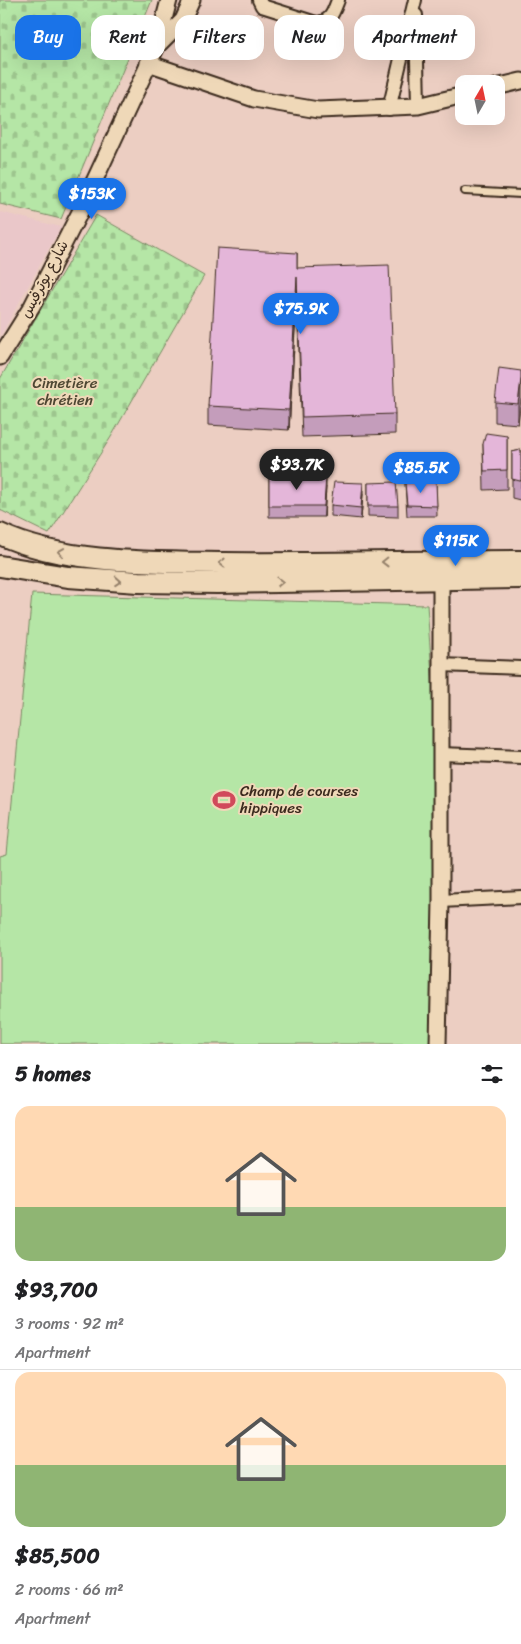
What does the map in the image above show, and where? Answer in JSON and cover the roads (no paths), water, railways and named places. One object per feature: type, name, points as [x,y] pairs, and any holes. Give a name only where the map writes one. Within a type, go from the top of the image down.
[{"type":"highway","points":[[0,534],[44,549],[129,562],[294,563],[440,570],[521,578]]},
{"type":"highway","points":[[0,566],[68,577],[138,582],[218,583],[440,570],[521,561]]},
{"type":"street","points":[[165,15],[169,0]]},
{"type":"street","points":[[165,38],[183,20],[192,0]]},
{"type":"street","points":[[259,0],[262,6],[316,23],[324,23],[332,16],[338,0]]},
{"type":"street","points":[[415,0],[418,106]]},
{"type":"street","points":[[388,109],[415,0]]},
{"type":"street","name":"شارع بوترفيس","points":[[0,357],[32,306],[150,60]]},
{"type":"street","points":[[148,64],[254,98],[318,110],[388,109],[418,106],[455,97]]},
{"type":"street","points":[[505,85],[521,81]]},
{"type":"street","points":[[438,1044],[441,901],[440,570]]},
{"type":"street","points":[[440,664],[521,668]]},
{"type":"street","points":[[440,754],[521,757]]},
{"type":"street","points":[[441,901],[521,897]]},
{"type":"lane","points":[[465,192],[521,194]]},
{"type":"place","name":"Champ de courses hippiques","points":[[224,800]]},
{"type":"park label","name":"Cimetière chrétien","points":[[65,392]]}]
